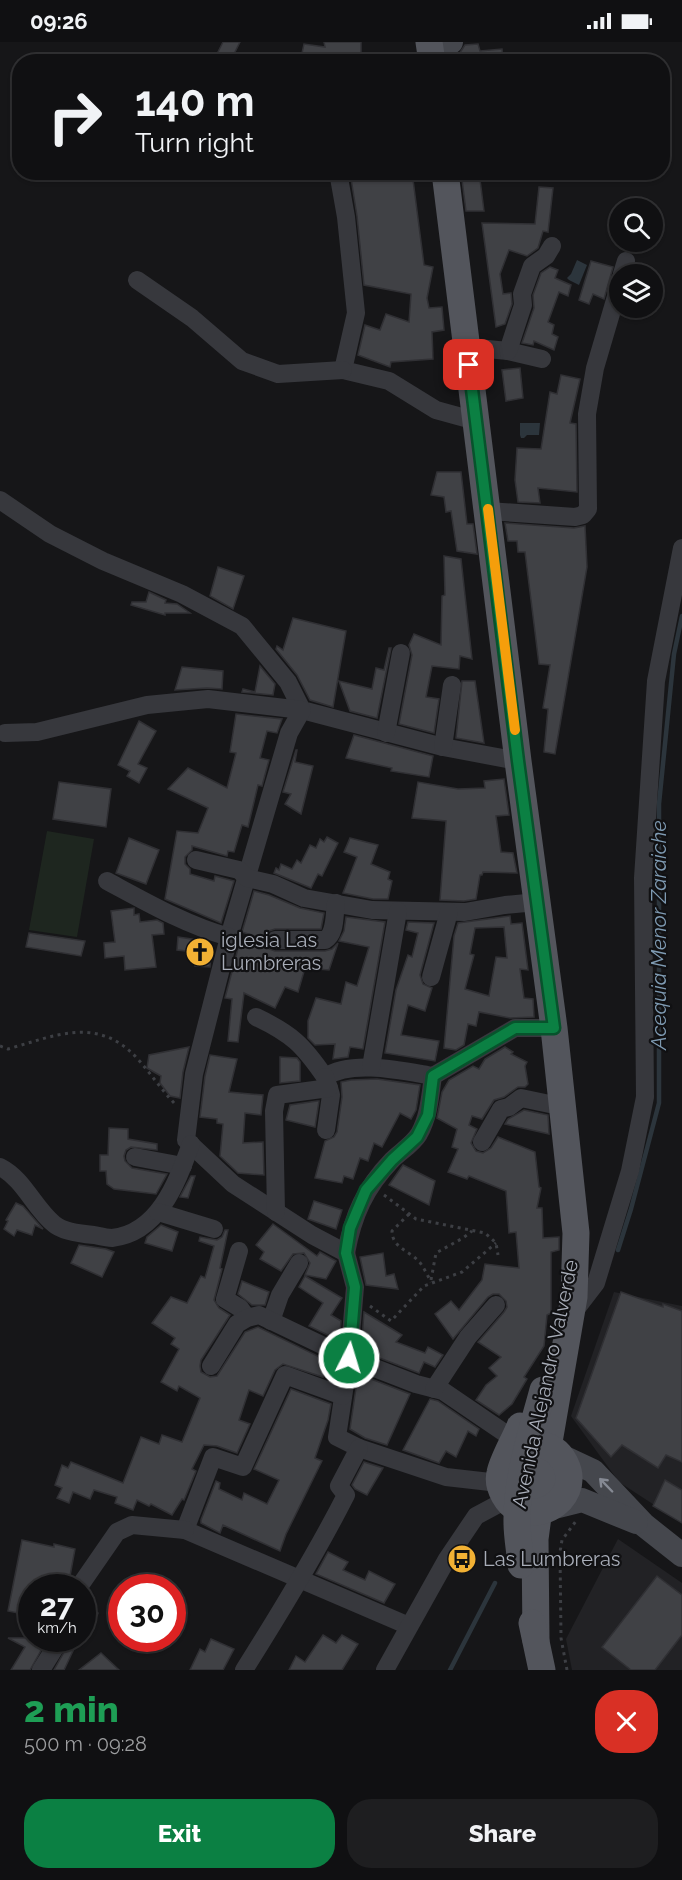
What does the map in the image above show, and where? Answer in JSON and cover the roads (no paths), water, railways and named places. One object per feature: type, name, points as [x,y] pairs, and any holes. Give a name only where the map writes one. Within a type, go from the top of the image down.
[{"type":"main road","name":"Avenida Alejandro Valverde","points":[[446,180],[518,761],[564,1107],[576,1233],[564,1327],[532,1448],[543,1471],[523,1502],[535,1539],[536,1640],[542,1670]]},
{"type":"main road","points":[[644,1525],[582,1500],[523,1502],[500,1473],[532,1448],[593,1472],[644,1525],[682,1555]]},
{"type":"street","points":[[339,180],[346,217],[356,313],[343,370]]},
{"type":"street","points":[[508,351],[523,305],[522,294],[532,266],[546,256],[552,246]]},
{"type":"street","points":[[137,280],[192,318],[242,361],[278,374],[343,370],[389,381],[436,410],[476,421]]},
{"type":"street","points":[[488,511],[575,517],[583,515],[588,509],[587,414],[595,368],[610,318]]},
{"type":"street","points":[[467,347],[508,351],[542,359]]},
{"type":"street","points":[[0,500],[50,534],[103,561],[182,594],[242,627],[288,682],[302,710]]},
{"type":"street","points":[[564,1327],[596,1283],[630,1171],[645,1096],[643,878],[656,681],[682,548]]},
{"type":"street","points":[[386,733],[401,653]]},
{"type":"street","points":[[443,747],[452,685]]},
{"type":"street","points":[[5,733],[37,732],[147,705],[208,699],[302,710],[443,747],[518,761]]},
{"type":"street","points":[[302,710],[289,733],[229,938],[194,1074],[186,1140],[233,1184],[312,1235],[346,1253]]},
{"type":"street","points":[[196,861],[239,870],[247,878],[273,884],[304,898],[372,910],[465,912],[537,902]]},
{"type":"street","points":[[107,881],[204,930],[229,938]]},
{"type":"street","points":[[275,940],[325,940],[330,938],[336,903]]},
{"type":"street","points":[[371,1067],[398,911]]},
{"type":"street","points":[[431,977],[449,912]]},
{"type":"street","points":[[256,1017],[282,1029],[308,1052],[327,1083],[331,1095],[326,1130]]},
{"type":"street","points":[[327,1083],[332,1072],[371,1067],[433,1076],[515,1028],[554,1028]]},
{"type":"street","points":[[433,1076],[428,1115],[417,1137],[392,1160],[366,1190],[350,1228],[346,1253],[355,1294],[349,1358],[337,1437],[359,1448],[523,1502]]},
{"type":"street","points":[[276,1212],[274,1111],[277,1095],[327,1083]]},
{"type":"street","points":[[482,1142],[501,1109],[509,1107],[521,1098],[564,1107]]},
{"type":"street","points":[[0,1167],[14,1177],[55,1225],[79,1234],[112,1238],[140,1228],[158,1212],[176,1184],[191,1144]]},
{"type":"street","points":[[135,1156],[183,1166]]},
{"type":"street","points":[[158,1212],[214,1229]]},
{"type":"street","points":[[239,1251],[225,1299],[240,1308],[247,1318]]},
{"type":"street","points":[[271,1321],[280,1295],[299,1263]]},
{"type":"street","points":[[434,1389],[468,1337],[496,1305]]},
{"type":"street","points":[[211,1366],[237,1324],[259,1315],[349,1358],[443,1392],[532,1448]]},
{"type":"street","points":[[185,1530],[213,1457],[243,1467],[285,1374],[343,1396]]},
{"type":"street","points":[[244,1670],[302,1579],[346,1495],[339,1486],[359,1448]]},
{"type":"street","points":[[385,1670],[447,1559],[476,1516],[523,1502]]},
{"type":"street","points":[[88,1574],[117,1532],[132,1525],[185,1530],[409,1626]]},
{"type":"street","points":[[41,1670],[52,1652]]},
{"type":"waterway","name":"Acequia Menor Zaraiche","points":[[618,1250],[659,1103],[659,804],[674,654],[682,616]]},
{"type":"waterway","name":"Acequia Menor Zaraiche","points":[[450,1670],[495,1583]]},
{"type":"place","name":"iglesia Las Lumbreras","points":[[200,952]]},
{"type":"place","name":"Las Lumbreras","points":[[462,1559]]}]
